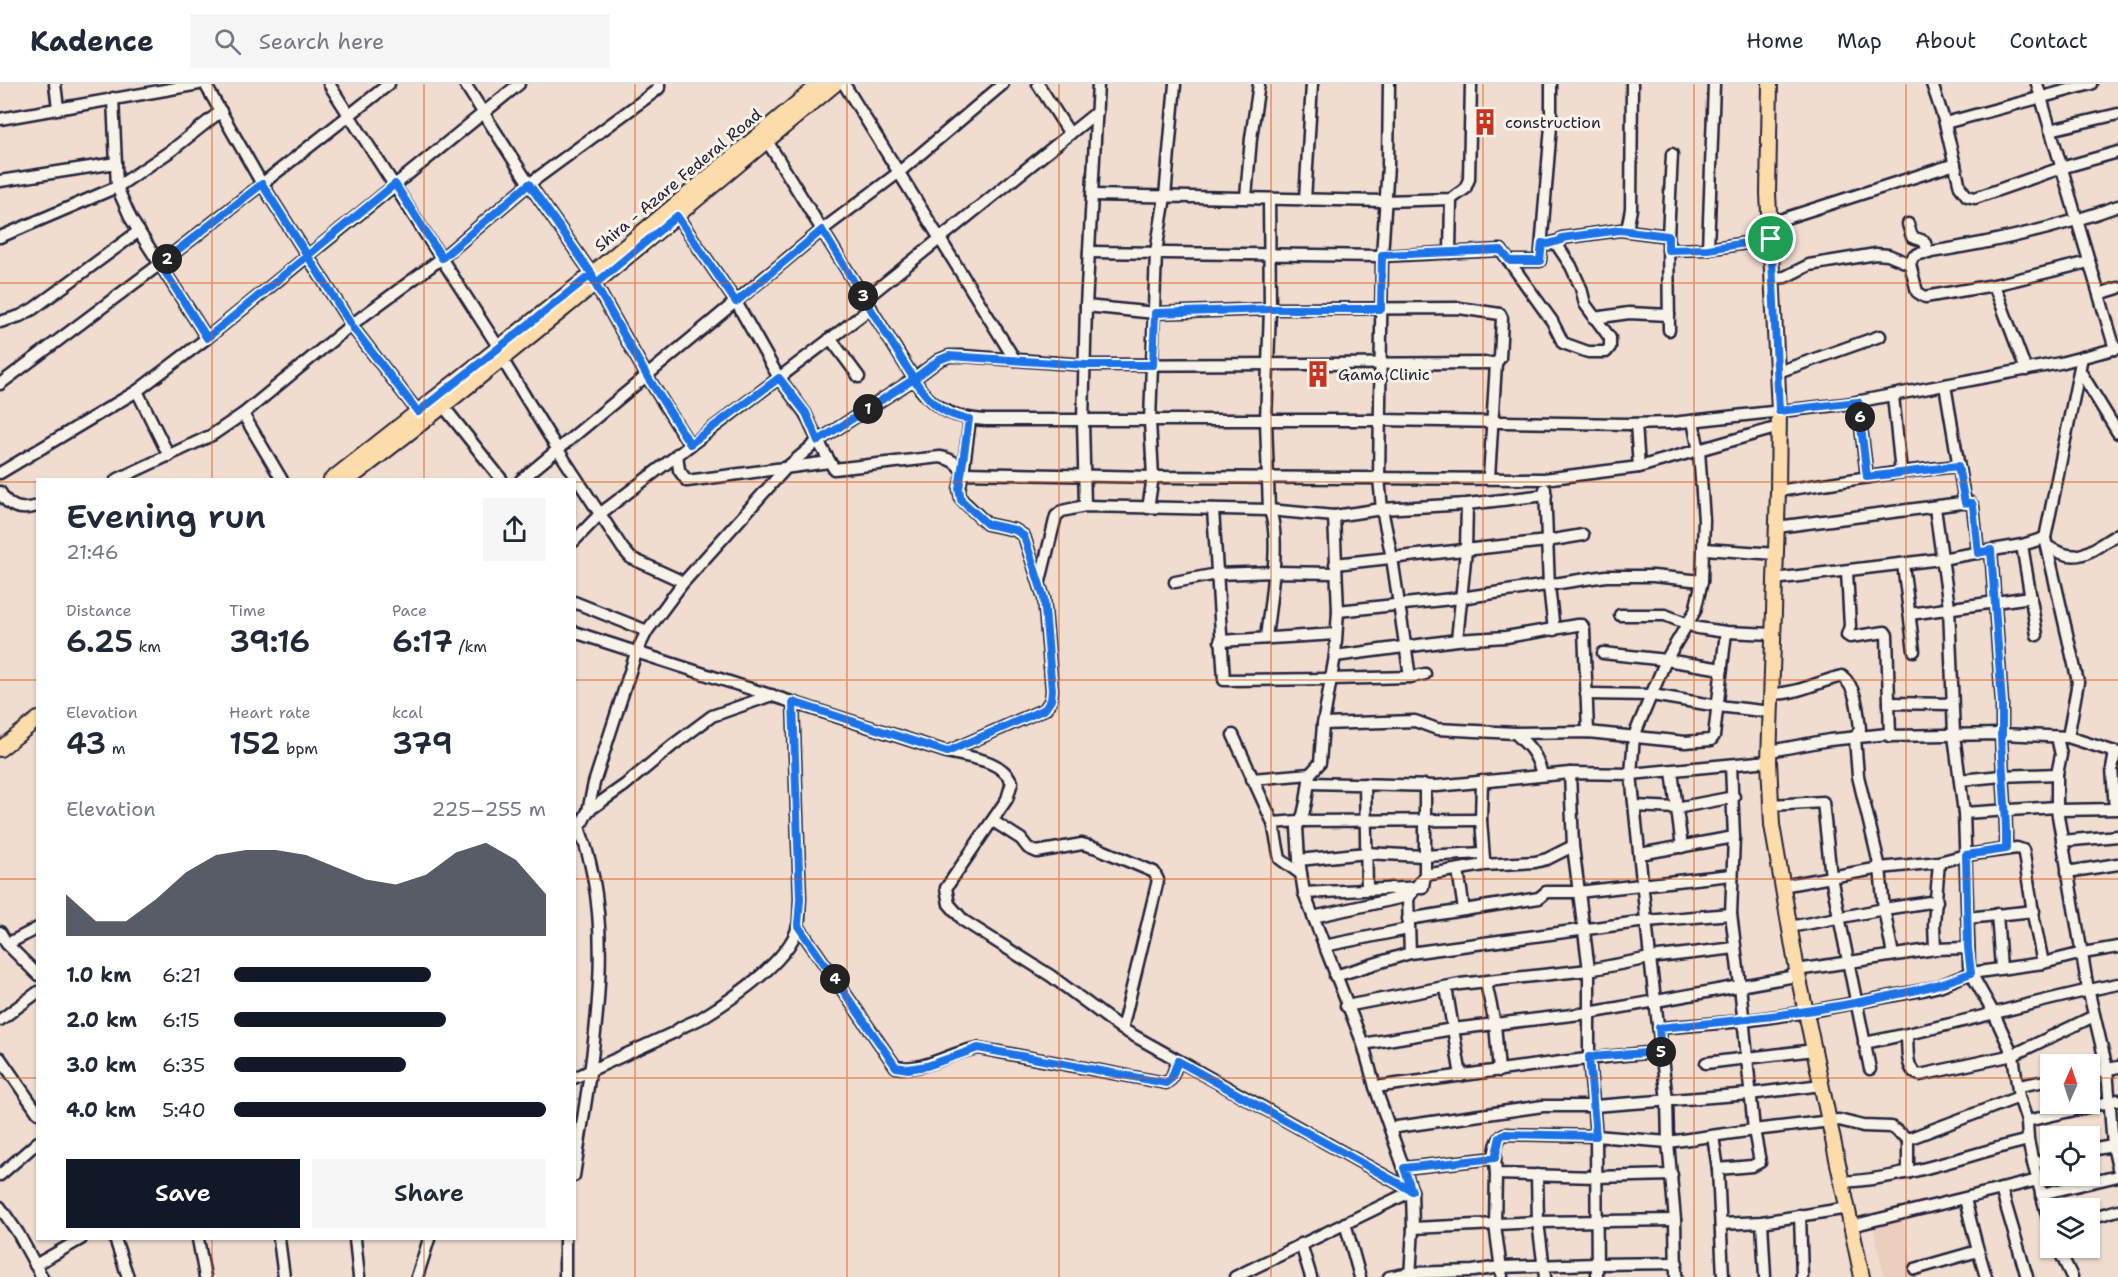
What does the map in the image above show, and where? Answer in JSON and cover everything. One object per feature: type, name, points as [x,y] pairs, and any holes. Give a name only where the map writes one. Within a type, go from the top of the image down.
[{"type":"main road","name":"Shira - Azare Federal Road","points":[[334,478],[677,216],[835,84]]},
{"type":"main road","points":[[1770,84],[1770,223],[1779,411],[1770,805],[1773,835],[1797,970],[1862,1277]]},
{"type":"main road","name":"Shira - Azare Federal Road","points":[[593,279],[815,86]]},
{"type":"main road","name":"Shira - Azare Federal Road","points":[[351,478],[444,407],[500,353]]},
{"type":"main road","points":[[0,749],[36,721]]},
{"type":"street","points":[[55,84],[58,108]]},
{"type":"street","points":[[0,119],[169,87],[199,84]]},
{"type":"street","points":[[205,84],[262,184],[351,325],[418,412]]},
{"type":"street","points":[[329,84],[442,258],[558,450],[623,549],[632,558],[677,579]]},
{"type":"street","points":[[0,384],[160,264],[389,84]]},
{"type":"street","points":[[465,84],[593,279],[647,376],[690,444]]},
{"type":"street","points":[[0,473],[137,391],[207,338],[519,84]]},
{"type":"street","points":[[120,478],[212,435],[243,414],[351,325],[442,258],[529,184],[653,93],[659,88],[658,84]]},
{"type":"street","points":[[844,84],[1015,360]]},
{"type":"street","points":[[523,478],[822,230],[898,173],[1003,84]]},
{"type":"street","points":[[1038,84],[1070,134]]},
{"type":"street","points":[[1085,506],[1083,420],[1086,306],[1098,84]]},
{"type":"street","points":[[1148,508],[1153,477],[1150,421],[1156,252],[1165,197],[1175,84]]},
{"type":"street","points":[[1246,197],[1259,84]]},
{"type":"street","points":[[1305,200],[1312,84]]},
{"type":"street","points":[[1389,84],[1388,165],[1382,255],[1379,478],[1382,509],[1392,558],[1410,677]]},
{"type":"street","points":[[1092,195],[1384,201],[1451,199],[1465,189],[1469,178],[1471,84]]},
{"type":"street","points":[[1510,261],[1540,261],[1551,126],[1551,84]]},
{"type":"street","points":[[1627,230],[1631,209],[1632,84]]},
{"type":"street","points":[[1708,249],[1714,84]]},
{"type":"street","points":[[1932,84],[1960,187],[1966,196],[1975,198],[2061,168],[2118,152]]},
{"type":"street","points":[[767,141],[928,400],[952,415],[969,419],[1380,420],[1636,424],[1693,421],[1858,402],[2025,370],[2116,348],[2037,84]]},
{"type":"street","points":[[1944,123],[2091,84]]},
{"type":"street","points":[[113,98],[117,187],[139,231],[207,338]]},
{"type":"street","points":[[0,237],[117,187],[172,150],[221,111]]},
{"type":"street","points":[[576,539],[601,513],[830,338],[940,238],[1097,112]]},
{"type":"street","points":[[2050,130],[2118,114]]},
{"type":"street","points":[[1669,330],[1668,236],[1671,153]]},
{"type":"street","points":[[0,181],[116,163]]},
{"type":"street","points":[[1770,223],[1955,164]]},
{"type":"street","points":[[1266,638],[1274,572],[1273,516],[1269,510],[1266,421],[1270,309],[1269,198]]},
{"type":"street","points":[[1450,253],[1451,199]]},
{"type":"street","points":[[2089,262],[1994,285],[1925,297],[1917,292],[1910,264],[1913,257],[1918,254],[2029,234],[2118,208]]},
{"type":"street","points":[[677,216],[736,302],[779,378],[806,413],[834,469],[940,457],[954,463],[963,473],[1153,477],[1544,479],[1639,467],[1779,427]]},
{"type":"street","points":[[1908,224],[1912,237],[1924,241],[1929,253]]},
{"type":"street","points":[[1542,243],[1602,231],[1627,230],[1668,236]]},
{"type":"street","points":[[0,322],[33,309],[139,231]]},
{"type":"street","points":[[1668,250],[1708,249],[1771,239]]},
{"type":"street","points":[[1089,252],[1382,255],[1501,250],[1552,321],[1563,344],[1588,352],[1606,352],[1610,347],[1610,338],[1585,304],[1571,266],[1555,242]]},
{"type":"street","points":[[1773,278],[1791,274],[1809,265],[1876,254],[1888,255],[1910,264]]},
{"type":"street","points":[[1994,285],[2025,370]]},
{"type":"street","points":[[2099,294],[2118,288]]},
{"type":"street","points":[[1086,306],[1155,313],[1270,309],[1459,308],[1500,314],[1502,318],[1500,358],[1496,363],[1489,478]]},
{"type":"street","points":[[1594,318],[1629,313],[1668,315]]},
{"type":"street","points":[[1778,372],[1880,336]]},
{"type":"street","points":[[830,338],[859,377]]},
{"type":"street","points":[[576,835],[588,811],[594,783],[636,653],[647,631],[700,562],[786,468],[818,441],[914,379],[939,360],[949,356],[1086,365],[1496,363]]},
{"type":"street","points":[[2082,357],[2046,542],[2078,682],[2063,737],[2057,774],[2057,808],[2088,989],[2094,1016],[2113,1068],[2115,1146],[2118,1168]]},
{"type":"street","points":[[2080,371],[2118,433]]},
{"type":"street","points":[[1945,385],[1965,503]]},
{"type":"street","points":[[137,391],[169,456]]},
{"type":"street","points":[[1893,396],[1901,472]]},
{"type":"street","points":[[1858,402],[1867,477]]},
{"type":"street","points":[[444,407],[500,478]]},
{"type":"street","points":[[243,414],[281,478]]},
{"type":"street","points":[[947,752],[1045,709],[1051,700],[1052,690],[1045,607],[1024,536],[1015,530],[987,524],[961,500],[959,489],[969,419]]},
{"type":"street","points":[[1676,1277],[1675,1220],[1667,1100],[1631,774],[1634,736],[1666,660],[1695,611],[1702,581],[1705,549],[1699,451],[1693,421]]},
{"type":"street","points":[[1636,424],[1639,467]]},
{"type":"street","points":[[677,454],[679,470],[687,481],[829,462]]},
{"type":"street","points":[[1778,491],[1901,472],[1958,466]]},
{"type":"street","points":[[1544,479],[1549,586],[1554,630]]},
{"type":"street","points":[[0,492],[5,501],[15,508],[32,508]]},
{"type":"street","points":[[1039,583],[1056,516],[1062,511],[1085,506],[1269,510],[1334,516],[1382,509],[1467,504],[1546,495]]},
{"type":"street","points":[[1777,527],[1972,503],[1978,553]]},
{"type":"street","points":[[1457,640],[1466,550],[1467,504]]},
{"type":"street","points":[[1935,508],[1949,607],[1952,704],[1964,813],[1968,948],[1971,973],[2013,1055],[2027,1121],[2028,1140],[2043,1198]]},
{"type":"street","points":[[1213,509],[1220,641],[1219,681],[1410,677],[1425,674]]},
{"type":"street","points":[[1334,516],[1338,611],[1335,656],[1323,724],[1320,763],[1309,778],[1303,815],[1298,821],[1299,860],[1304,893],[1362,1044],[1412,1191],[1413,1228],[1410,1275]]},
{"type":"street","points":[[1774,579],[1941,560],[2046,542],[2060,554],[2079,557],[2118,534]]},
{"type":"street","points":[[1175,582],[1217,574],[1335,569],[1392,558],[1583,535]]},
{"type":"street","points":[[2022,545],[2037,635]]},
{"type":"street","points":[[1705,549],[1776,554]]},
{"type":"street","points":[[1991,550],[2002,703],[2002,776],[2007,809],[2006,849]]},
{"type":"street","points":[[1903,564],[1914,651]]},
{"type":"street","points":[[1846,572],[1850,626],[1847,635],[1850,637],[1885,632],[1887,635],[1890,736]]},
{"type":"street","points":[[1338,611],[1461,598],[1606,576],[1653,576],[1702,581]]},
{"type":"street","points":[[1910,614],[2031,597]]},
{"type":"street","points":[[576,603],[647,631]]},
{"type":"street","points":[[1620,615],[1665,615],[1698,628],[1773,634]]},
{"type":"street","points":[[1335,656],[1457,640],[1506,638],[1582,626],[1584,629],[1588,732]]},
{"type":"street","points":[[1323,724],[1415,721],[1437,729],[1515,733],[1588,732],[1685,742],[1711,740],[1714,736],[1726,632]]},
{"type":"street","points":[[576,633],[947,752],[991,762],[1006,771],[1012,782],[1007,800],[946,888],[949,904],[964,921],[1051,976],[1122,1029],[1412,1191]]},
{"type":"street","points":[[1220,641],[1336,634]]},
{"type":"street","points":[[1603,653],[1722,669]]},
{"type":"street","points":[[1771,694],[1789,694],[1842,676],[1856,699],[1860,729],[1855,738],[1858,776],[1880,868],[1884,909],[1893,955]]},
{"type":"street","points":[[1586,694],[1652,695],[1771,712]]},
{"type":"street","points":[[588,811],[626,785],[712,716],[772,695]]},
{"type":"street","points":[[576,1077],[675,1032],[681,1026],[697,1021],[778,961],[790,946],[798,926],[800,899],[793,702]]},
{"type":"street","points":[[1889,704],[1952,704]]},
{"type":"street","points":[[1515,733],[1532,749],[1539,761],[1542,776]]},
{"type":"street","points":[[1252,779],[1309,778],[1365,784],[1425,785],[1570,773],[1631,774],[1731,765],[1855,738],[1888,734],[1890,736],[2063,737],[2117,752],[2112,769],[2117,809],[2007,809],[1964,813]]},
{"type":"street","points":[[1233,735],[1273,823],[1280,859],[1301,874]]},
{"type":"street","points":[[1718,1170],[1752,1166],[1760,1162],[1754,1130],[1731,914],[1734,797],[1731,765]]},
{"type":"street","points":[[1672,771],[1682,847]]},
{"type":"street","points":[[1570,773],[1573,846],[1589,970],[1589,1057],[1596,1136],[1597,1277]]},
{"type":"street","points":[[1960,780],[2057,774]]},
{"type":"street","points":[[1482,781],[1481,820],[1486,860]]},
{"type":"street","points":[[1365,784],[1367,889]]},
{"type":"street","points":[[1313,917],[1423,887],[1425,785]]},
{"type":"street","points":[[1635,806],[1676,808],[1734,797]]},
{"type":"street","points":[[1770,805],[1823,802],[1839,918],[1870,1068]]},
{"type":"street","points":[[1273,823],[1481,820]]},
{"type":"street","points":[[576,821],[593,872],[598,918],[599,971],[595,1038],[576,1163]]},
{"type":"street","points":[[993,821],[1021,840],[1028,848],[1037,852],[1082,844],[1154,872],[1158,880],[1122,1029]]},
{"type":"street","points":[[2062,841],[2118,836]]},
{"type":"street","points":[[1640,854],[1734,837]]},
{"type":"street","points":[[1299,860],[1366,853],[1535,862],[1547,859],[1573,846]]},
{"type":"street","points":[[1782,886],[1880,868],[1939,862],[2006,849],[2022,849],[2043,963]]},
{"type":"street","points":[[1425,875],[1458,870],[1486,860]]},
{"type":"street","points":[[1935,949],[1934,924],[1939,862]]},
{"type":"street","points":[[2067,872],[2118,864]]},
{"type":"street","points":[[1458,870],[1464,910]]},
{"type":"street","points":[[1324,946],[1464,910],[1539,898],[1546,892],[1578,892],[1731,875]]},
{"type":"street","points":[[1304,893],[1391,888],[1410,891]]},
{"type":"street","points":[[1410,891],[1408,924],[1410,953]]},
{"type":"street","points":[[1790,927],[1937,901]]},
{"type":"street","points":[[1967,918],[2034,911]]},
{"type":"street","points":[[1335,976],[1410,953],[1646,921],[1731,914]]},
{"type":"street","points":[[1997,914],[2001,968]]},
{"type":"street","points":[[798,926],[896,1067],[908,1069],[927,1066],[978,1048],[1166,1083],[1171,1079],[1178,1061]]},
{"type":"street","points":[[7,944],[36,929]]},
{"type":"street","points":[[0,932],[7,944],[36,973]]},
{"type":"street","points":[[1659,1028],[1743,1021],[1806,1012],[1939,986],[1971,973],[2043,963],[2118,947]]},
{"type":"street","points":[[1346,1006],[1446,987],[1589,970],[1650,958],[1735,948]]},
{"type":"street","points":[[1362,1044],[1453,1029],[1589,1013],[1790,976],[1797,970],[1935,949],[1968,948]]},
{"type":"street","points":[[1486,983],[1495,1024],[1499,1071]]},
{"type":"street","points":[[1864,1043],[1907,1035],[2088,989],[2118,984]]},
{"type":"street","points":[[1446,987],[1461,1077]]},
{"type":"street","points":[[0,1020],[36,993]]},
{"type":"street","points":[[1907,1035],[1911,1070],[1920,1076],[2013,1055],[2094,1016]]},
{"type":"street","points":[[1706,1063],[1814,1050]]},
{"type":"street","points":[[1375,1087],[1461,1077],[1589,1057],[1661,1052]]},
{"type":"street","points":[[0,1058],[36,1110]]},
{"type":"street","points":[[1908,1139],[2040,1084]]},
{"type":"street","points":[[1390,1128],[1543,1106],[1593,1106],[1750,1094],[1821,1085]]},
{"type":"street","points":[[2027,1121],[2115,1101]]},
{"type":"street","points":[[1501,1272],[1495,1225],[1495,1158],[1500,1137],[1504,1134],[1596,1136],[1668,1142],[1829,1121],[1846,1121],[1863,1126],[1891,1127],[1908,1139]]},
{"type":"street","points":[[1713,1136],[1718,1170],[1723,1277]]},
{"type":"street","points":[[1908,1139],[1908,1173]]},
{"type":"street","points":[[1842,1182],[1874,1180],[1908,1173],[2028,1140]]},
{"type":"street","points":[[0,1174],[36,1144]]},
{"type":"street","points":[[2100,1148],[2115,1146]]},
{"type":"street","points":[[1404,1168],[1495,1158]]},
{"type":"street","points":[[2033,1163],[2040,1161]]},
{"type":"street","points":[[1496,1174],[1596,1177],[1672,1175]]},
{"type":"street","points":[[1538,1175],[1539,1222],[1544,1272]]},
{"type":"street","points":[[2042,1194],[2118,1176]]},
{"type":"street","points":[[1851,1226],[2038,1180]]},
{"type":"street","points":[[2001,1189],[2027,1277]]},
{"type":"street","points":[[1235,1277],[1258,1271],[1301,1245],[1412,1191]]},
{"type":"street","points":[[1965,1199],[1986,1277]]},
{"type":"street","points":[[0,1207],[18,1233],[42,1277]]},
{"type":"street","points":[[1721,1224],[1762,1222],[1848,1208]]},
{"type":"street","points":[[2100,1215],[2118,1210]]},
{"type":"street","points":[[1800,1215],[1802,1277]]},
{"type":"street","points":[[1413,1228],[1539,1222],[1675,1220]]},
{"type":"street","points":[[1762,1222],[1765,1277]]},
{"type":"street","points":[[1345,1223],[1360,1277]]},
{"type":"street","points":[[35,1265],[79,1240]]},
{"type":"street","points":[[115,1240],[128,1277]]},
{"type":"street","points":[[198,1240],[205,1277]]},
{"type":"street","points":[[279,1240],[284,1277]]},
{"type":"street","points":[[355,1240],[359,1277]]},
{"type":"street","points":[[417,1277],[429,1240]]},
{"type":"street","points":[[565,1240],[565,1277]]},
{"type":"street","points":[[1301,1245],[1311,1277]]},
{"type":"street","points":[[1915,1269],[1978,1251]]},
{"type":"street","points":[[2063,1258],[2072,1277]]},
{"type":"street","points":[[1389,1277],[1473,1271],[1544,1272],[1597,1263],[1677,1263]]},
{"type":"shaded area","points":[[1903,1218],[1915,1277],[1884,1277],[1873,1225]]},
{"type":"place","name":"construction","points":[[1485,122]]},
{"type":"place","name":"Gama Clinic","points":[[1318,374]]},
{"type":"route","points":[[1771,239],[1708,249],[1668,250],[1668,236],[1620,230],[1602,231],[1562,238],[1562,240],[1548,244],[1542,243],[1540,261],[1510,261],[1501,250],[1487,249],[1450,253],[1382,255],[1381,309],[1270,309],[1155,313],[1153,365],[1086,365],[949,356],[939,360],[914,379],[818,441],[806,413],[779,378],[690,444],[647,376],[595,284],[592,274],[418,412],[354,329],[307,255],[262,184],[160,264],[207,338],[307,255],[395,184],[442,258],[529,184],[592,274],[595,284],[677,216],[736,302],[822,230],[914,379],[928,400],[952,415],[969,419],[959,489],[961,500],[987,524],[1015,530],[1024,536],[1044,598],[1052,690],[1051,700],[1045,709],[947,752],[793,702],[800,899],[798,926],[896,1067],[908,1069],[927,1066],[969,1049],[978,1048],[1166,1083],[1171,1079],[1178,1061],[1412,1191],[1404,1168],[1495,1158],[1500,1137],[1504,1134],[1596,1136],[1589,1057],[1661,1052],[1659,1028],[1743,1021],[1806,1012],[1923,990],[1971,973],[1968,948],[1966,855],[2006,849],[2007,809],[2002,776],[2002,703],[1991,550],[1978,553],[1973,506],[1972,503],[1965,503],[1958,466],[1867,477],[1858,402],[1779,411],[1771,239]]}]
